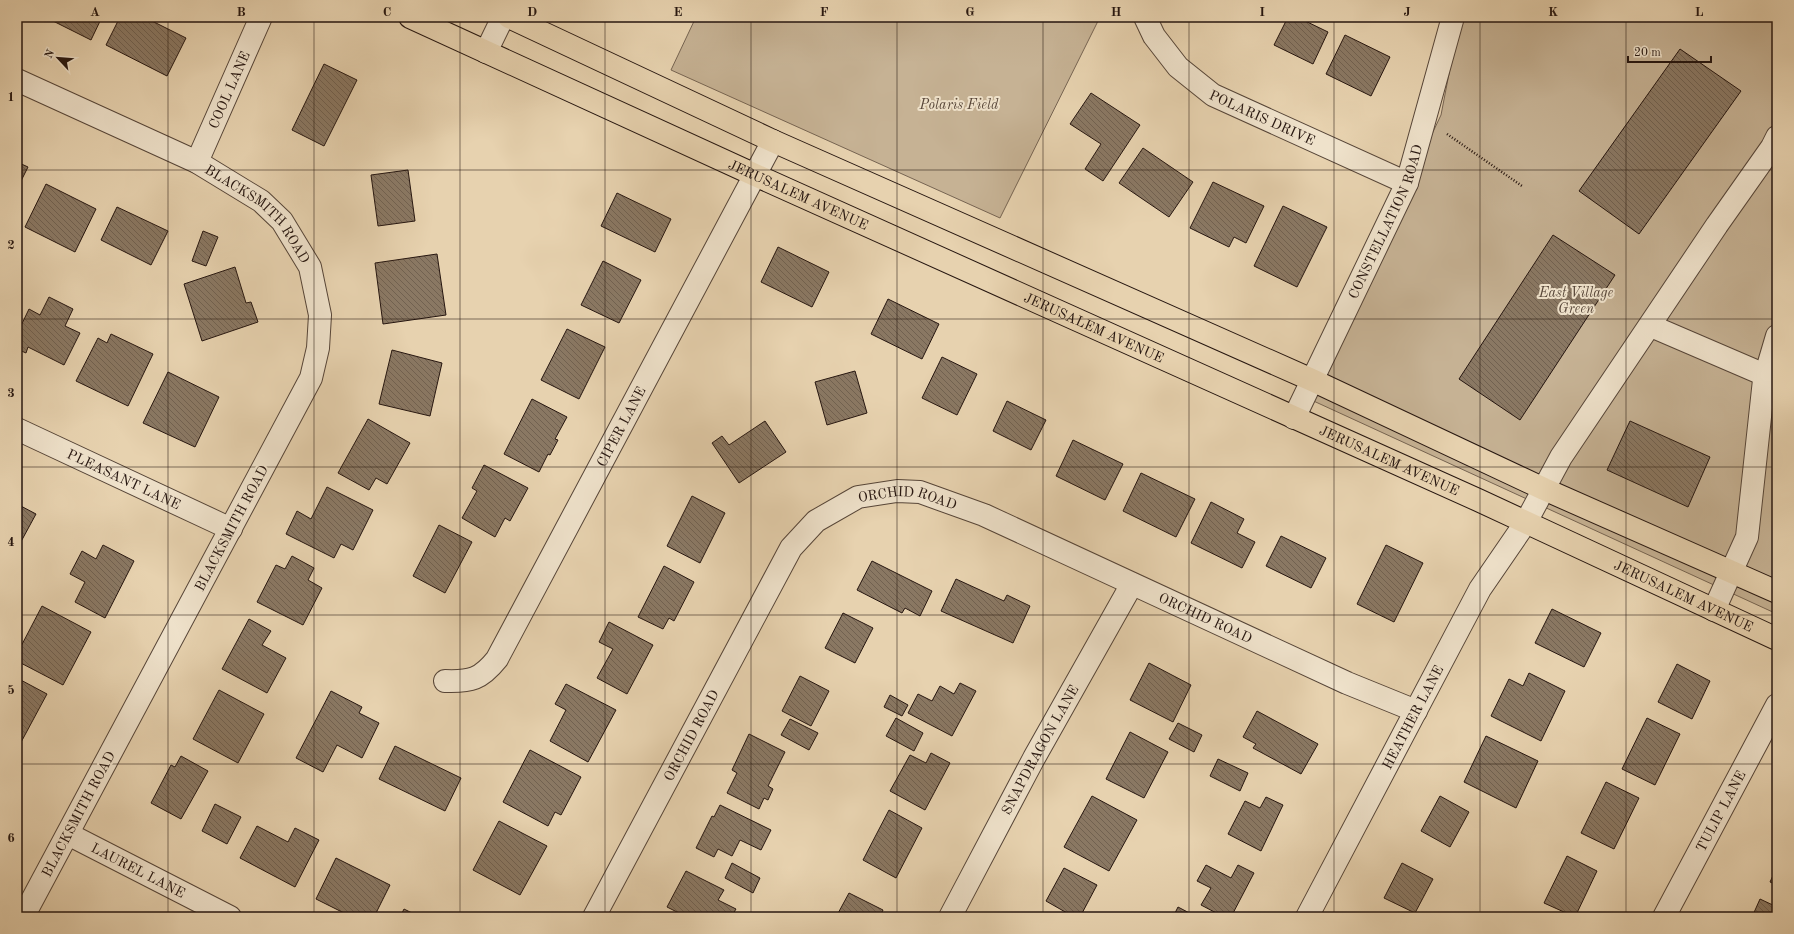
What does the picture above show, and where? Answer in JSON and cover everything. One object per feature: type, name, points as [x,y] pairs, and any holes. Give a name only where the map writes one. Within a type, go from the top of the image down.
[{"type":"main road","name":"JERUSALEM AVENUE","points":[[410,17],[755,175],[1526,522],[1777,639]]},
{"type":"main road","points":[[509,17],[773,141],[1312,380],[1544,489],[1777,592]]},
{"type":"street","name":"COOL LANE","points":[[197,162],[261,17]]},
{"type":"street","points":[[486,52],[503,17]]},
{"type":"street","name":"POLARIS DRIVE","points":[[1145,17],[1154,36],[1178,67],[1213,94],[1407,183]]},
{"type":"street","name":"CONSTELLATION ROAD","points":[[1294,418],[1407,183],[1453,17]]},
{"type":"street","name":"BLACKSMITH ROAD","points":[[17,80],[197,162],[261,201],[282,221],[310,267],[320,315],[318,348],[311,378],[23,917]]},
{"type":"street","points":[[1526,522],[1561,458],[1651,326],[1717,225],[1772,147],[1777,137]]},
{"type":"street","name":"CIPER LANE","points":[[445,681],[460,682],[480,676],[497,658],[773,141]]},
{"type":"street","points":[[1651,326],[1766,375]]},
{"type":"street","points":[[1714,610],[1747,537],[1766,375],[1777,336]]},
{"type":"street","name":"PLEASANT LANE","points":[[17,429],[231,529]]},
{"type":"street","name":"ORCHID ROAD","points":[[594,917],[791,548],[816,521],[858,497],[897,491],[920,492],[984,515],[1347,683],[1416,711]]},
{"type":"street","name":"HEATHER LANE","points":[[1307,917],[1480,589],[1526,522]]},
{"type":"street","name":"SNAPDRAGON LANE","points":[[950,917],[1034,758],[1132,584]]},
{"type":"street","name":"TULIP LANE","points":[[1664,917],[1777,705]]},
{"type":"street","name":"LAUREL LANE","points":[[68,834],[230,917]]},
{"type":"path","points":[[1425,119],[1522,186]]},
{"type":"green space","name":"Polaris Field","points":[[696,17],[1100,17],[1000,218],[671,70]]},
{"type":"green space","name":"East Village Green","points":[[1460,17],[1777,17],[1777,614],[1307,398],[1441,115]]},
{"type":"building","points":[[53,17],[102,17],[91,40],[51,20]]},
{"type":"building","points":[[120,17],[144,17],[186,38],[167,76],[106,45]]},
{"type":"building","points":[[1288,17],[1297,17],[1328,32],[1313,64],[1274,45]]},
{"type":"building","points":[[1345,35],[1390,57],[1371,96],[1326,74]]},
{"type":"building","points":[[1680,49],[1741,91],[1639,234],[1579,191]]},
{"type":"building","points":[[324,64],[357,80],[324,146],[292,130]]},
{"type":"building","points":[[1091,93],[1140,125],[1103,181],[1085,169],[1101,144],[1070,124]]},
{"type":"building","points":[[1143,148],[1193,182],[1169,217],[1119,183]]},
{"type":"building","points":[[17,162],[28,167],[17,189]]},
{"type":"building","points":[[408,170],[415,221],[378,226],[371,175]]},
{"type":"building","points":[[1213,182],[1264,206],[1246,243],[1234,237],[1229,247],[1190,228]]},
{"type":"building","points":[[46,184],[96,209],[75,252],[25,227]]},
{"type":"building","points":[[617,193],[671,219],[655,252],[601,226]]},
{"type":"building","points":[[1283,206],[1327,227],[1297,287],[1254,266]]},
{"type":"building","points":[[117,207],[168,231],[151,265],[101,240]]},
{"type":"building","points":[[203,231],[218,237],[206,266],[192,261]]},
{"type":"building","points":[[1553,235],[1615,275],[1520,420],[1459,379]]},
{"type":"building","points":[[778,247],[829,272],[812,307],[761,282]]},
{"type":"building","points":[[437,254],[446,315],[383,324],[375,263]]},
{"type":"building","points":[[603,261],[641,280],[619,323],[581,305]]},
{"type":"building","points":[[235,267],[246,303],[251,302],[258,322],[202,341],[184,284]]},
{"type":"building","points":[[49,297],[73,309],[65,326],[80,333],[64,365],[28,347],[26,353],[17,349],[17,334],[29,309],[40,315]]},
{"type":"building","points":[[888,299],[939,324],[922,359],[871,334]]},
{"type":"building","points":[[567,329],[605,347],[579,399],[541,380]]},
{"type":"building","points":[[111,334],[153,354],[128,406],[76,381],[98,338],[107,343]]},
{"type":"building","points":[[392,350],[442,363],[430,416],[379,404]]},
{"type":"building","points":[[942,357],[977,374],[957,415],[922,398]]},
{"type":"building","points":[[855,371],[867,413],[827,425],[815,382]]},
{"type":"building","points":[[168,372],[219,397],[195,447],[143,423]]},
{"type":"building","points":[[532,399],[567,417],[555,439],[558,440],[550,455],[548,454],[539,472],[504,454]]},
{"type":"building","points":[[1007,401],[1046,420],[1031,450],[993,431]]},
{"type":"building","points":[[368,419],[410,443],[387,484],[376,478],[369,490],[338,473]]},
{"type":"building","points":[[765,421],[786,452],[739,483],[712,443],[722,436],[729,445]]},
{"type":"building","points":[[1630,421],[1710,457],[1688,507],[1607,470]]},
{"type":"building","points":[[1073,440],[1123,464],[1105,500],[1056,476]]},
{"type":"building","points":[[484,465],[528,488],[510,521],[505,518],[495,537],[462,518],[477,491],[472,488]]},
{"type":"building","points":[[1141,473],[1195,499],[1176,537],[1123,511]]},
{"type":"building","points":[[327,487],[373,510],[353,550],[341,544],[334,558],[286,534],[297,511],[311,519]]},
{"type":"building","points":[[692,496],[725,513],[700,563],[667,546]]},
{"type":"building","points":[[1211,502],[1244,519],[1237,533],[1255,542],[1242,568],[1191,543]]},
{"type":"building","points":[[17,504],[36,514],[17,549]]},
{"type":"building","points":[[439,525],[472,542],[445,593],[413,576]]},
{"type":"building","points":[[1281,536],[1326,558],[1311,588],[1266,566]]},
{"type":"building","points":[[103,545],[134,561],[105,618],[75,602],[85,582],[70,574],[82,551],[96,559]]},
{"type":"building","points":[[1386,545],[1423,563],[1394,622],[1357,604]]},
{"type":"building","points":[[292,556],[314,568],[308,580],[322,588],[303,625],[257,602],[276,565],[285,569]]},
{"type":"building","points":[[872,561],[932,591],[920,616],[905,608],[902,613],[857,590]]},
{"type":"building","points":[[664,566],[694,582],[674,621],[669,618],[663,629],[638,617]]},
{"type":"building","points":[[956,579],[1004,601],[1007,595],[1030,606],[1013,643],[941,611]]},
{"type":"building","points":[[42,606],[91,632],[63,685],[17,661],[17,654]]},
{"type":"building","points":[[1552,609],[1601,633],[1584,667],[1535,643]]},
{"type":"building","points":[[843,613],[873,628],[855,663],[825,648]]},
{"type":"building","points":[[249,619],[271,631],[262,645],[286,658],[267,693],[222,669]]},
{"type":"building","points":[[609,622],[653,645],[627,694],[597,678],[613,649],[599,642]]},
{"type":"building","points":[[1149,663],[1191,685],[1173,722],[1130,700]]},
{"type":"building","points":[[1677,664],[1710,681],[1692,719],[1658,702]]},
{"type":"building","points":[[1529,673],[1565,691],[1541,741],[1491,716],[1509,679],[1523,686]]},
{"type":"building","points":[[800,676],[829,691],[811,726],[782,711]]},
{"type":"building","points":[[17,678],[47,694],[19,746],[17,745]]},
{"type":"building","points":[[960,683],[976,691],[952,736],[908,713],[918,694],[932,701],[940,686],[954,694]]},
{"type":"building","points":[[566,684],[616,710],[588,762],[550,741],[566,710],[555,704]]},
{"type":"building","points":[[219,690],[264,714],[238,763],[193,739]]},
{"type":"building","points":[[331,691],[362,707],[359,713],[379,723],[362,758],[337,745],[323,772],[296,758]]},
{"type":"building","points":[[890,695],[908,705],[902,716],[884,707]]},
{"type":"building","points":[[1257,711],[1318,744],[1301,774],[1253,748],[1256,744],[1243,737]]},
{"type":"building","points":[[896,718],[923,733],[914,751],[886,736]]},
{"type":"building","points":[[1647,718],[1680,734],[1655,785],[1622,769]]},
{"type":"building","points":[[790,719],[818,733],[809,750],[781,735]]},
{"type":"building","points":[[1178,723],[1202,735],[1194,752],[1169,739]]},
{"type":"building","points":[[1130,732],[1168,752],[1144,798],[1106,779]]},
{"type":"building","points":[[749,734],[785,752],[768,786],[773,789],[768,800],[764,798],[759,809],[727,793],[737,773],[732,770]]},
{"type":"building","points":[[1486,736],[1538,761],[1516,808],[1464,782]]},
{"type":"building","points":[[395,746],[461,778],[445,811],[379,779]]},
{"type":"building","points":[[530,750],[581,777],[561,815],[555,812],[548,826],[503,802]]},
{"type":"building","points":[[931,753],[950,763],[925,810],[890,791],[910,755],[926,763]]},
{"type":"building","points":[[181,756],[208,771],[181,819],[151,803],[171,765],[175,767]]},
{"type":"building","points":[[1218,759],[1248,773],[1240,791],[1210,776]]},
{"type":"building","points":[[1606,782],[1639,798],[1614,849],[1581,833]]},
{"type":"building","points":[[1092,796],[1137,820],[1109,871],[1064,847]]},
{"type":"building","points":[[1440,796],[1469,812],[1450,847],[1421,831]]},
{"type":"building","points":[[1266,797],[1283,805],[1261,851],[1228,834],[1245,801],[1260,808]]},
{"type":"building","points":[[215,804],[241,817],[227,844],[202,831]]},
{"type":"building","points":[[720,805],[771,830],[761,850],[740,840],[732,856],[718,849],[714,857],[696,848],[712,816],[714,817]]},
{"type":"building","points":[[889,810],[922,828],[896,878],[863,860]]},
{"type":"building","points":[[499,821],[547,846],[520,895],[473,870]]},
{"type":"building","points":[[257,826],[288,842],[295,828],[319,840],[295,887],[240,858]]},
{"type":"building","points":[[1567,856],[1597,871],[1575,917],[1544,903]]},
{"type":"building","points":[[336,858],[390,885],[374,917],[352,917],[316,899]]},
{"type":"building","points":[[732,863],[760,878],[753,893],[725,878]]},
{"type":"building","points":[[1402,863],[1433,879],[1415,913],[1384,898]]},
{"type":"building","points":[[1206,865],[1231,878],[1238,865],[1254,873],[1231,917],[1224,917],[1201,905],[1211,888],[1197,881]]},
{"type":"building","points":[[1777,867],[1777,885],[1770,882]]},
{"type":"building","points":[[1064,868],[1097,885],[1080,917],[1074,917],[1046,901]]},
{"type":"building","points":[[686,871],[724,890],[718,900],[736,909],[731,917],[687,917],[667,907]]},
{"type":"building","points":[[849,893],[883,910],[880,917],[836,917]]},
{"type":"building","points":[[1760,899],[1777,907],[1777,917],[1752,917]]},
{"type":"building","points":[[1178,907],[1197,917],[1173,917]]},
{"type":"building","points":[[404,909],[420,917],[400,917]]}]
